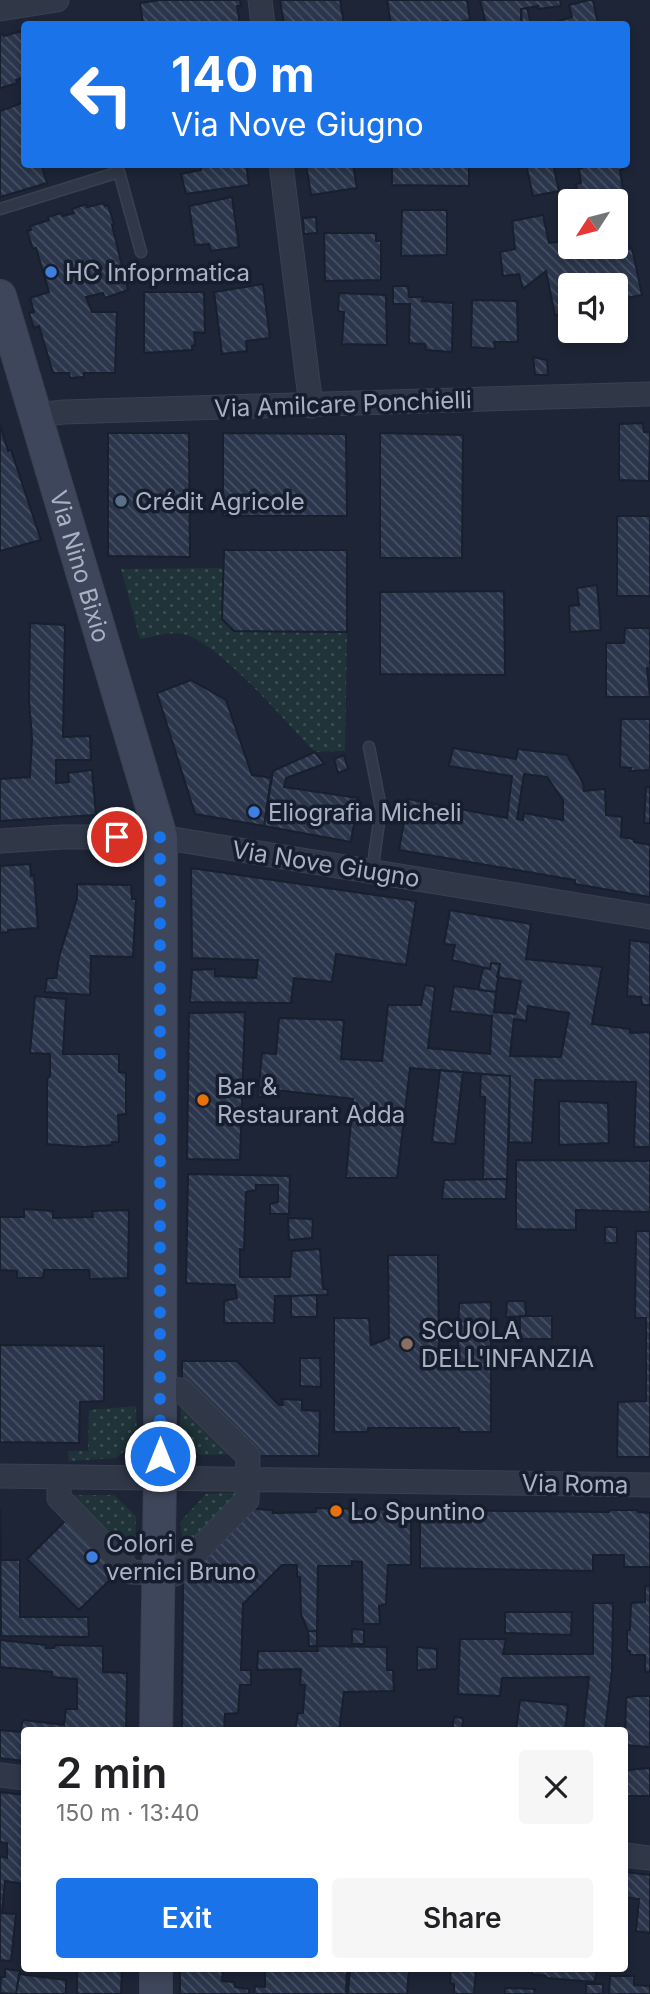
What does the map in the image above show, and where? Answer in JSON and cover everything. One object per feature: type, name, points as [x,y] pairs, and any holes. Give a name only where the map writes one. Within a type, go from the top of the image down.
[{"type":"street","points":[[0,9],[57,0]]},
{"type":"street","points":[[260,0],[263,21]]},
{"type":"street","points":[[281,168],[311,406]]},
{"type":"street","name":"Via Nino Bixio","points":[[0,296],[160,837],[160,1478],[156,1727]]},
{"type":"street","name":"Via Amilcare Ponchielli","points":[[36,415],[650,394]]},
{"type":"street","name":"Via Nove Giugno","points":[[0,842],[62,837],[160,837],[650,917]]},
{"type":"street","points":[[0,1476],[59,1477],[59,1498],[131,1572],[176,1574],[247,1490],[248,1456],[181,1390],[160,1389]]},
{"type":"street","name":"Via Roma","points":[[59,1477],[160,1478],[247,1490],[650,1485]]},
{"type":"street","points":[[0,1775],[21,1778]]},
{"type":"street","points":[[628,1855],[650,1858]]},
{"type":"street","points":[[156,1972],[156,1994]]},
{"type":"lane","points":[[0,209],[119,172],[141,252]]},
{"type":"lane","points":[[369,747],[381,808],[372,872]]},
{"type":"green space","points":[[223,568],[222,619],[234,631],[347,632],[345,751],[315,752],[233,668],[198,640],[178,633],[140,639],[121,569]]},
{"type":"green space","points":[[182,1395],[242,1454],[199,1455],[179,1434]]},
{"type":"green space","points":[[136,1406],[137,1440],[116,1458],[69,1461],[68,1451],[88,1451],[89,1410]]},
{"type":"green space","points":[[243,1492],[185,1556],[180,1522],[206,1494]]},
{"type":"green space","points":[[69,1495],[114,1495],[136,1516],[135,1561]]},
{"type":"building","points":[[160,0],[240,0],[241,6],[237,6],[240,21],[143,21],[140,3]]},
{"type":"building","points":[[280,0],[340,0],[344,21],[284,21]]},
{"type":"building","points":[[387,0],[467,0],[470,20],[464,21],[390,21]]},
{"type":"building","points":[[480,0],[560,0],[561,6],[521,9],[522,21],[485,21]]},
{"type":"building","points":[[593,0],[597,21],[559,21],[572,17],[569,5]]},
{"type":"building","points":[[527,8],[530,21],[521,21],[521,9]]},
{"type":"building","points":[[21,31],[21,78],[16,80],[18,83],[0,88],[0,35]]},
{"type":"building","points":[[21,103],[21,168],[42,168],[47,183],[0,197],[0,111]]},
{"type":"building","points":[[247,168],[249,185],[186,194],[181,174],[201,170]]},
{"type":"building","points":[[307,168],[354,168],[357,188],[311,195]]},
{"type":"building","points":[[392,168],[469,168],[469,186],[392,185]]},
{"type":"building","points":[[527,168],[554,168],[558,191],[533,196]]},
{"type":"building","points":[[625,168],[620,170],[623,189],[577,189],[576,184],[581,183],[579,169]]},
{"type":"building","points":[[232,197],[239,247],[211,251],[209,244],[195,245],[189,206]]},
{"type":"building","points":[[104,203],[105,206],[108,205],[114,224],[112,225],[128,290],[105,298],[103,293],[86,297],[92,312],[117,312],[115,373],[84,373],[84,377],[70,378],[69,373],[53,373],[39,326],[34,328],[29,313],[34,312],[30,298],[49,292],[36,248],[33,249],[27,231],[31,230],[30,226],[49,220],[48,217],[74,213],[72,209],[86,204],[87,207]]},
{"type":"building","points":[[402,210],[447,210],[447,255],[401,256]]},
{"type":"building","points":[[543,215],[549,243],[558,242],[558,259],[628,259],[628,249],[632,248],[642,295],[628,298],[628,273],[558,273],[558,314],[555,315],[546,271],[523,289],[519,274],[503,276],[500,252],[515,249],[512,221]]},
{"type":"building","points":[[316,217],[317,233],[304,234],[303,218]]},
{"type":"building","points":[[324,233],[376,233],[376,241],[381,241],[381,280],[325,281]]},
{"type":"building","points":[[263,284],[270,338],[246,341],[247,351],[222,354],[214,292]]},
{"type":"building","points":[[393,286],[408,286],[409,297],[423,297],[422,301],[453,303],[452,352],[426,350],[425,344],[409,343],[410,304],[393,304]]},
{"type":"building","points":[[144,292],[204,292],[205,333],[194,332],[195,345],[192,350],[144,353]]},
{"type":"building","points":[[339,293],[386,295],[387,345],[342,344],[344,312],[338,311]]},
{"type":"building","points":[[472,300],[517,301],[518,342],[494,342],[495,349],[471,347]]},
{"type":"building","points":[[533,357],[547,360],[548,375],[535,375]]},
{"type":"building","points":[[643,423],[644,432],[650,432],[649,481],[619,480],[619,424]]},
{"type":"building","points":[[0,425],[41,540],[0,551]]},
{"type":"building","points":[[108,433],[189,433],[190,557],[108,556]]},
{"type":"building","points":[[223,433],[346,434],[347,516],[223,516]]},
{"type":"building","points":[[380,433],[463,435],[462,558],[380,558]]},
{"type":"building","points":[[617,516],[650,516],[650,596],[617,596]]},
{"type":"building","points":[[224,550],[347,550],[347,632],[234,631],[222,619]]},
{"type":"building","points":[[597,585],[601,630],[570,632],[569,606],[579,605],[577,588]]},
{"type":"building","points":[[504,591],[505,675],[380,674],[380,592]]},
{"type":"building","points":[[30,623],[65,625],[63,737],[90,736],[91,760],[56,760],[56,783],[69,782],[68,773],[92,770],[96,815],[0,821],[0,779],[30,777]]},
{"type":"building","points":[[625,628],[650,628],[650,669],[647,668],[650,697],[606,697],[606,643],[624,643]]},
{"type":"building","points":[[191,680],[226,700],[252,775],[271,778],[264,826],[195,814],[157,693]]},
{"type":"building","points":[[621,719],[650,719],[650,770],[630,771],[631,768],[620,767]]},
{"type":"building","points":[[453,748],[516,759],[518,749],[567,755],[583,783],[584,791],[605,789],[606,815],[622,817],[621,837],[650,845],[650,897],[575,884],[575,880],[399,850],[408,799],[507,818],[512,776],[449,766]],"holes":[[[524,774],[547,777],[563,800],[563,820],[524,813],[523,820],[517,819]]]},
{"type":"building","points":[[315,752],[324,764],[286,778],[284,787],[358,798],[351,842],[264,826],[273,771]]},
{"type":"building","points":[[344,755],[348,769],[338,773],[334,759]]},
{"type":"building","points":[[646,787],[650,787],[650,823],[644,823]]},
{"type":"building","points":[[30,864],[31,876],[34,875],[38,928],[0,933],[0,866]]},
{"type":"building","points":[[191,868],[416,901],[406,965],[336,954],[332,982],[294,978],[291,1003],[190,1002],[192,970],[215,969],[215,976],[256,978],[258,960],[192,958]]},
{"type":"building","points":[[77,884],[131,885],[132,899],[136,899],[133,957],[91,956],[90,995],[45,992],[47,978],[56,978],[59,957],[77,898]]},
{"type":"building","points":[[450,910],[531,924],[526,959],[602,967],[592,1024],[630,1029],[630,1033],[650,1032],[650,1147],[634,1147],[636,1082],[535,1080],[532,1143],[509,1142],[510,1076],[410,1068],[397,1178],[346,1178],[353,1099],[276,1090],[275,1097],[258,1097],[262,1053],[276,1054],[279,1018],[344,1020],[341,1059],[382,1061],[388,1005],[421,1005],[425,985],[435,987],[428,1048],[490,1054],[492,1016],[450,1011],[454,986],[496,992],[494,1012],[515,1014],[521,981],[497,977],[500,964],[491,963],[490,969],[452,960],[455,945],[444,944]],"holes":[[[528,1006],[569,1013],[561,1057],[510,1056],[514,1019],[526,1021]]]},
{"type":"building","points":[[630,940],[650,943],[650,1005],[642,1005],[641,997],[627,996]]},
{"type":"building","points":[[491,963],[500,964],[496,992],[478,990],[483,968],[490,969]]},
{"type":"building","points":[[35,996],[66,999],[63,1054],[119,1054],[119,1072],[126,1073],[126,1114],[118,1115],[119,1142],[83,1147],[47,1144],[47,1079],[50,1076],[50,1054],[30,1053]]},
{"type":"building","points":[[245,1012],[240,1160],[187,1159],[189,1013]]},
{"type":"building","points":[[440,1070],[463,1072],[455,1144],[432,1142]]},
{"type":"building","points":[[481,1074],[510,1076],[507,1179],[483,1179],[485,1097],[480,1097]]},
{"type":"building","points":[[559,1101],[608,1103],[609,1143],[559,1145]]},
{"type":"building","points":[[516,1160],[650,1161],[650,1212],[576,1210],[576,1230],[516,1229]]},
{"type":"building","points":[[188,1174],[290,1176],[289,1214],[270,1214],[270,1204],[278,1202],[278,1185],[256,1185],[256,1190],[246,1192],[240,1277],[290,1277],[292,1251],[320,1249],[323,1289],[328,1290],[327,1295],[275,1296],[274,1323],[224,1323],[224,1301],[237,1298],[235,1285],[186,1283]]},
{"type":"building","points":[[507,1179],[506,1199],[442,1199],[444,1180]]},
{"type":"building","points":[[24,1209],[53,1211],[53,1218],[93,1217],[92,1211],[129,1210],[128,1278],[90,1279],[89,1270],[44,1270],[43,1278],[17,1278],[17,1271],[0,1270],[0,1217],[24,1217]]},
{"type":"building","points":[[288,1218],[313,1219],[312,1238],[289,1240]]},
{"type":"building","points":[[605,1227],[617,1227],[617,1243],[605,1243]]},
{"type":"building","points":[[636,1231],[650,1231],[650,1457],[617,1457],[618,1402],[646,1401],[646,1318],[635,1318]]},
{"type":"building","name":"SCUOLA DELL'INFANZIA","points":[[388,1255],[438,1255],[439,1359],[448,1359],[448,1348],[458,1348],[459,1303],[491,1302],[491,1432],[459,1432],[459,1428],[368,1428],[368,1432],[334,1432],[334,1318],[369,1318],[371,1345],[389,1338]]},
{"type":"building","points":[[317,1295],[317,1317],[291,1317],[291,1296]]},
{"type":"building","points":[[507,1301],[525,1301],[526,1316],[506,1317]]},
{"type":"building","points":[[520,1316],[552,1316],[552,1339],[520,1339]]},
{"type":"building","points":[[0,1345],[104,1346],[104,1401],[80,1402],[79,1443],[0,1442]]},
{"type":"building","points":[[300,1358],[320,1358],[321,1387],[300,1386]]},
{"type":"building","points":[[182,1361],[237,1361],[279,1405],[283,1405],[282,1399],[302,1400],[302,1410],[320,1411],[319,1456],[253,1456],[182,1386]]},
{"type":"building","points":[[316,1508],[411,1510],[411,1565],[388,1565],[386,1604],[379,1606],[380,1624],[363,1624],[362,1562],[352,1561],[352,1566],[318,1566],[317,1631],[308,1631],[301,1614],[297,1565],[282,1565],[243,1604],[241,1670],[251,1670],[251,1685],[240,1685],[238,1713],[225,1714],[224,1727],[182,1727],[183,1578],[254,1509],[272,1510],[273,1513],[316,1512]]},
{"type":"building","points":[[0,1509],[1,1560],[20,1560],[20,1617],[88,1617],[89,1637],[1,1636]]},
{"type":"building","points":[[420,1510],[637,1510],[650,1513],[650,1567],[624,1567],[624,1555],[593,1555],[593,1571],[420,1568]]},
{"type":"building","points":[[66,1520],[118,1572],[79,1610],[27,1559]]},
{"type":"building","points":[[645,1586],[650,1586],[650,1672],[645,1672],[645,1655],[630,1655],[630,1651],[627,1651],[631,1603],[645,1602]]},
{"type":"building","points":[[593,1603],[613,1603],[612,1671],[605,1727],[583,1727],[589,1677],[502,1678],[500,1696],[458,1694],[460,1639],[506,1639],[503,1654],[593,1654]]},
{"type":"building","points":[[505,1612],[572,1612],[571,1635],[505,1633]]},
{"type":"building","points":[[352,1629],[364,1630],[364,1644],[352,1644]]},
{"type":"building","points":[[308,1631],[317,1631],[317,1646],[309,1646]]},
{"type":"building","points":[[0,1640],[46,1645],[46,1648],[54,1648],[55,1645],[103,1646],[103,1672],[127,1673],[126,1727],[21,1727],[23,1720],[64,1725],[66,1709],[77,1709],[77,1679],[52,1677],[52,1672],[0,1667]]},
{"type":"building","points":[[317,1646],[387,1647],[387,1670],[393,1670],[394,1691],[344,1692],[340,1727],[296,1727],[298,1713],[303,1713],[305,1685],[300,1685],[301,1669],[257,1670],[258,1651],[318,1651]]},
{"type":"building","points":[[417,1647],[437,1649],[437,1669],[417,1670]]},
{"type":"building","points":[[650,1696],[650,1747],[628,1745],[626,1698]]},
{"type":"building","points":[[520,1700],[568,1705],[565,1727],[517,1727]]},
{"type":"building","points":[[454,1717],[463,1718],[462,1727],[453,1727]]},
{"type":"building","points":[[21,1728],[21,1761],[0,1758],[0,1730],[20,1732]]},
{"type":"building","points":[[650,1768],[650,1796],[628,1796],[628,1770]]},
{"type":"building","points":[[0,1792],[21,1795],[21,1884],[5,1881],[2,1913],[16,1914],[11,1961],[0,1960],[0,1856],[7,1858],[7,1843],[0,1842]]},
{"type":"building","points":[[628,1872],[650,1875],[650,1933],[636,1931],[639,1899],[628,1897]]},
{"type":"building","points":[[5,1969],[20,1971],[16,1994],[0,1993],[1,1977],[5,1977]]},
{"type":"building","points":[[77,1972],[122,1972],[121,1994],[77,1994]]},
{"type":"building","points":[[180,1972],[223,1972],[222,1981],[234,1982],[235,1987],[249,1989],[249,1994],[180,1994]]},
{"type":"building","points":[[265,1972],[347,1972],[346,1994],[254,1994],[255,1986],[265,1987]]},
{"type":"building","points":[[350,1972],[409,1972],[407,1994],[348,1994]]},
{"type":"building","points":[[451,1972],[476,1972],[474,1994],[454,1994],[454,1984],[450,1983]]},
{"type":"building","points":[[532,1972],[597,1972],[594,1982]]},
{"type":"building","points":[[19,1974],[66,1980],[66,1994],[16,1994]]},
{"type":"building","points":[[610,1976],[634,1976],[634,1985],[650,1986],[650,1994],[609,1994]]},
{"type":"building","points":[[586,1984],[603,1984],[603,1994],[586,1994]]},
{"type":"building","points":[[505,1988],[535,1989],[534,1994],[505,1994]]},
{"type":"place","name":"HC Infoprmatica","points":[[51,272]]},
{"type":"place","name":"Crédit Agricole","points":[[121,501]]},
{"type":"place","name":"Eliografia Micheli","points":[[254,812]]},
{"type":"place","name":"Bar & Restaurant Adda","points":[[203,1100]]},
{"type":"place","name":"SCUOLA DELL'INFANZIA","points":[[407,1344]]},
{"type":"place","name":"Lo Spuntino","points":[[336,1511]]},
{"type":"place","name":"Colori e vernici Bruno","points":[[92,1557]]},
{"type":"route","points":[[117,837],[160,837],[160,1456]]}]
